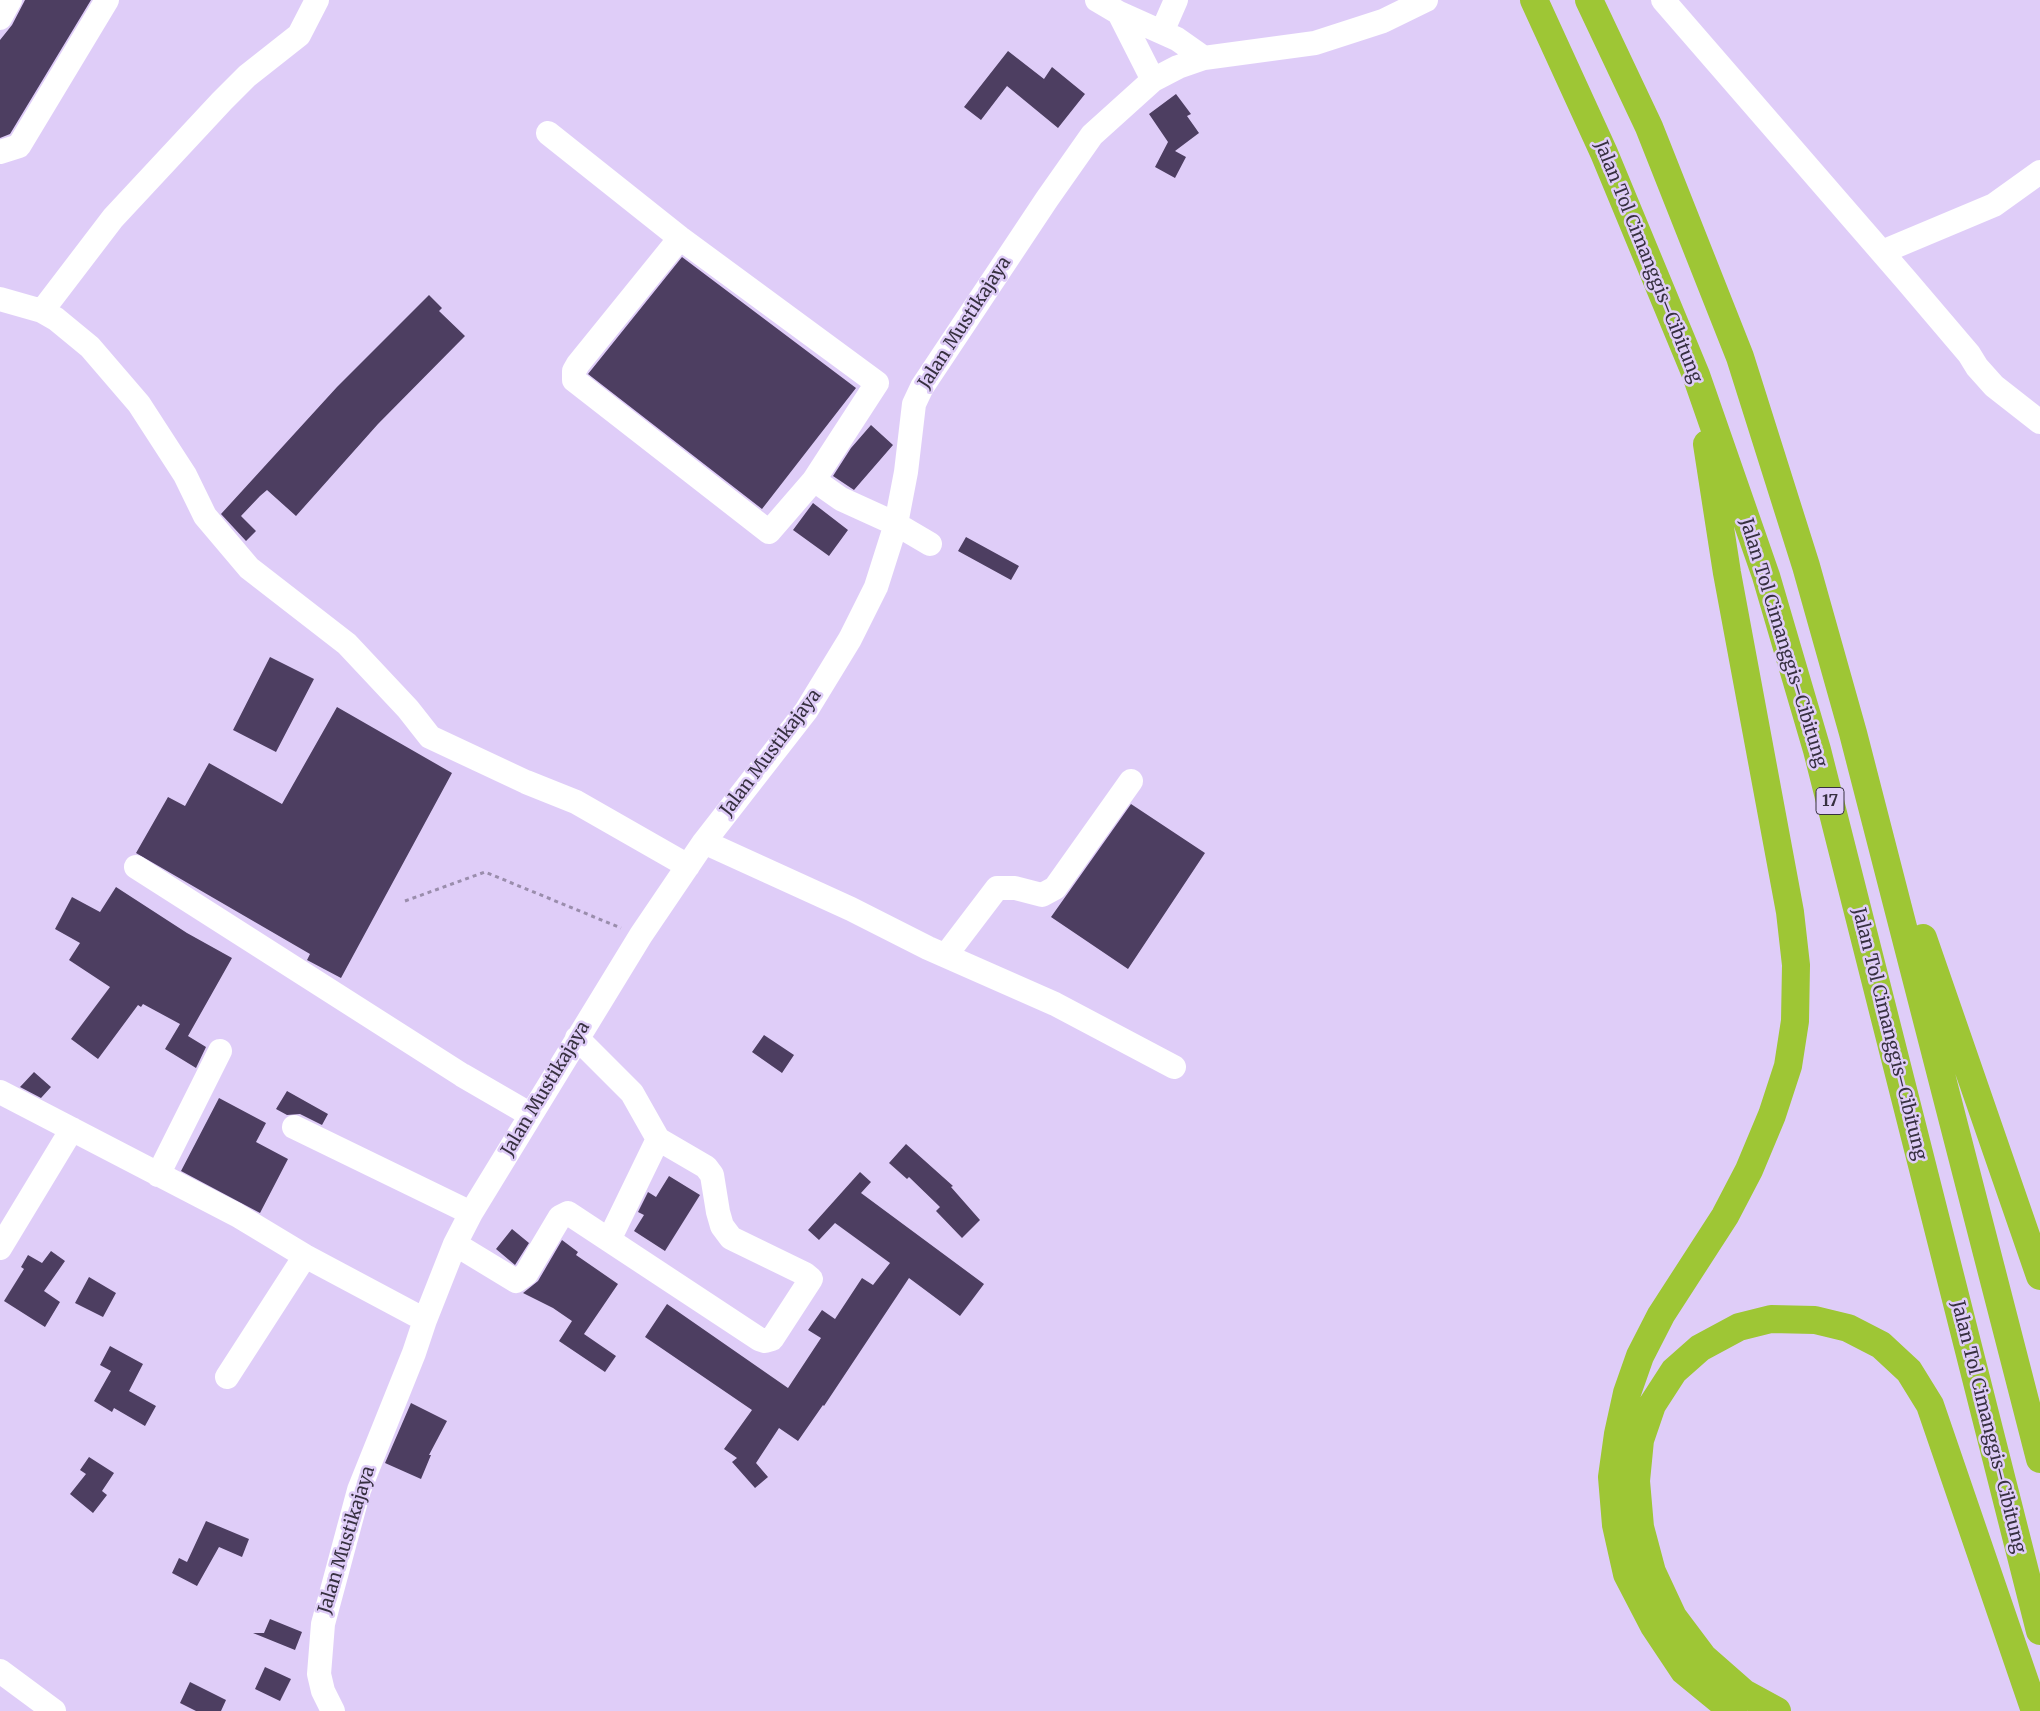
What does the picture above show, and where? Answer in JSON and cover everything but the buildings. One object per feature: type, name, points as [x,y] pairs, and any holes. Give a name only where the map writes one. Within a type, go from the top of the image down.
[{"type":"highway","name":"Jalan Tol Cimanggis–Cibitung","points":[[1534,0],[1604,153],[1696,375],[1766,576],[1817,750],[2040,1630]]},
{"type":"highway","name":"17","points":[[1589,0],[1649,127],[1740,357],[1806,566],[1853,733],[2040,1459]]},
{"type":"highway","points":[[1696,375],[1727,573],[1790,912],[1796,965],[1795,1021],[1788,1066],[1772,1115],[1750,1170],[1725,1216],[1661,1315],[1640,1356],[1627,1393],[1618,1434],[1612,1477],[1616,1525],[1627,1574],[1654,1626],[1684,1671],[1733,1711]]},
{"type":"highway","points":[[1853,733],[2040,1276]]},
{"type":"highway","points":[[1777,1711],[1744,1693],[1702,1657],[1673,1617],[1652,1572],[1642,1536],[1636,1481],[1640,1440],[1646,1422],[1652,1405],[1674,1371],[1700,1348],[1739,1328],[1772,1319],[1815,1320],[1848,1328],[1880,1345],[1909,1371],[1930,1405],[2035,1711]]},
{"type":"street","points":[[0,18],[10,0]]},
{"type":"street","points":[[0,152],[18,146],[107,0]]},
{"type":"street","points":[[42,311],[113,218],[247,76],[299,35],[317,0]]},
{"type":"street","points":[[1097,0],[1119,13],[1162,32],[1204,58]]},
{"type":"street","points":[[1162,32],[1176,0]]},
{"type":"street","name":"Jalan Mustikajaya","points":[[332,1711],[323,1691],[319,1674],[323,1624],[359,1490],[414,1354],[425,1320],[455,1244],[471,1213],[577,1038],[688,866],[704,842],[806,711],[850,639],[876,587],[896,524],[906,472],[914,404],[922,387],[1046,199],[1092,135],[1153,80],[1178,66],[1204,58],[1315,43],[1383,21],[1426,0]]},
{"type":"street","points":[[1663,0],[1882,252],[1994,386],[2040,422]]},
{"type":"street","points":[[1119,13],[1153,80]]},
{"type":"street","points":[[548,133],[680,238],[877,383],[814,480],[769,532],[574,380],[574,370],[578,364],[680,238]]},
{"type":"street","points":[[1882,252],[1994,205],[2040,172]]},
{"type":"street","points":[[0,299],[42,311],[56,319],[90,347],[139,404],[185,475],[205,516],[249,568],[347,644],[408,709],[430,737],[526,782],[576,802],[688,866]]},
{"type":"street","points":[[814,480],[841,499],[896,524],[930,544]]},
{"type":"street","points":[[946,956],[997,888],[1015,888],[1042,895],[1055,888],[1131,781]]},
{"type":"street","points":[[704,842],[851,909],[946,956],[1055,1004],[1174,1067]]},
{"type":"street","points":[[136,867],[454,1070],[531,1115]]},
{"type":"street","points":[[455,1244],[516,1281],[526,1274],[560,1217],[568,1214],[765,1341],[772,1339],[809,1285],[811,1279],[805,1274],[731,1238],[722,1226],[712,1175],[706,1167],[658,1139],[632,1093],[577,1038]]},
{"type":"street","points":[[158,1175],[220,1051]]},
{"type":"street","points":[[0,1092],[237,1215],[305,1256],[425,1320]]},
{"type":"street","points":[[294,1127],[471,1213]]},
{"type":"street","points":[[0,1248],[72,1129]]},
{"type":"street","points":[[609,1240],[658,1139]]},
{"type":"street","points":[[227,1377],[305,1256]]},
{"type":"street","points":[[2,1677],[54,1711]]},
{"type":"path","points":[[405,901],[485,872],[610,924]]}]
